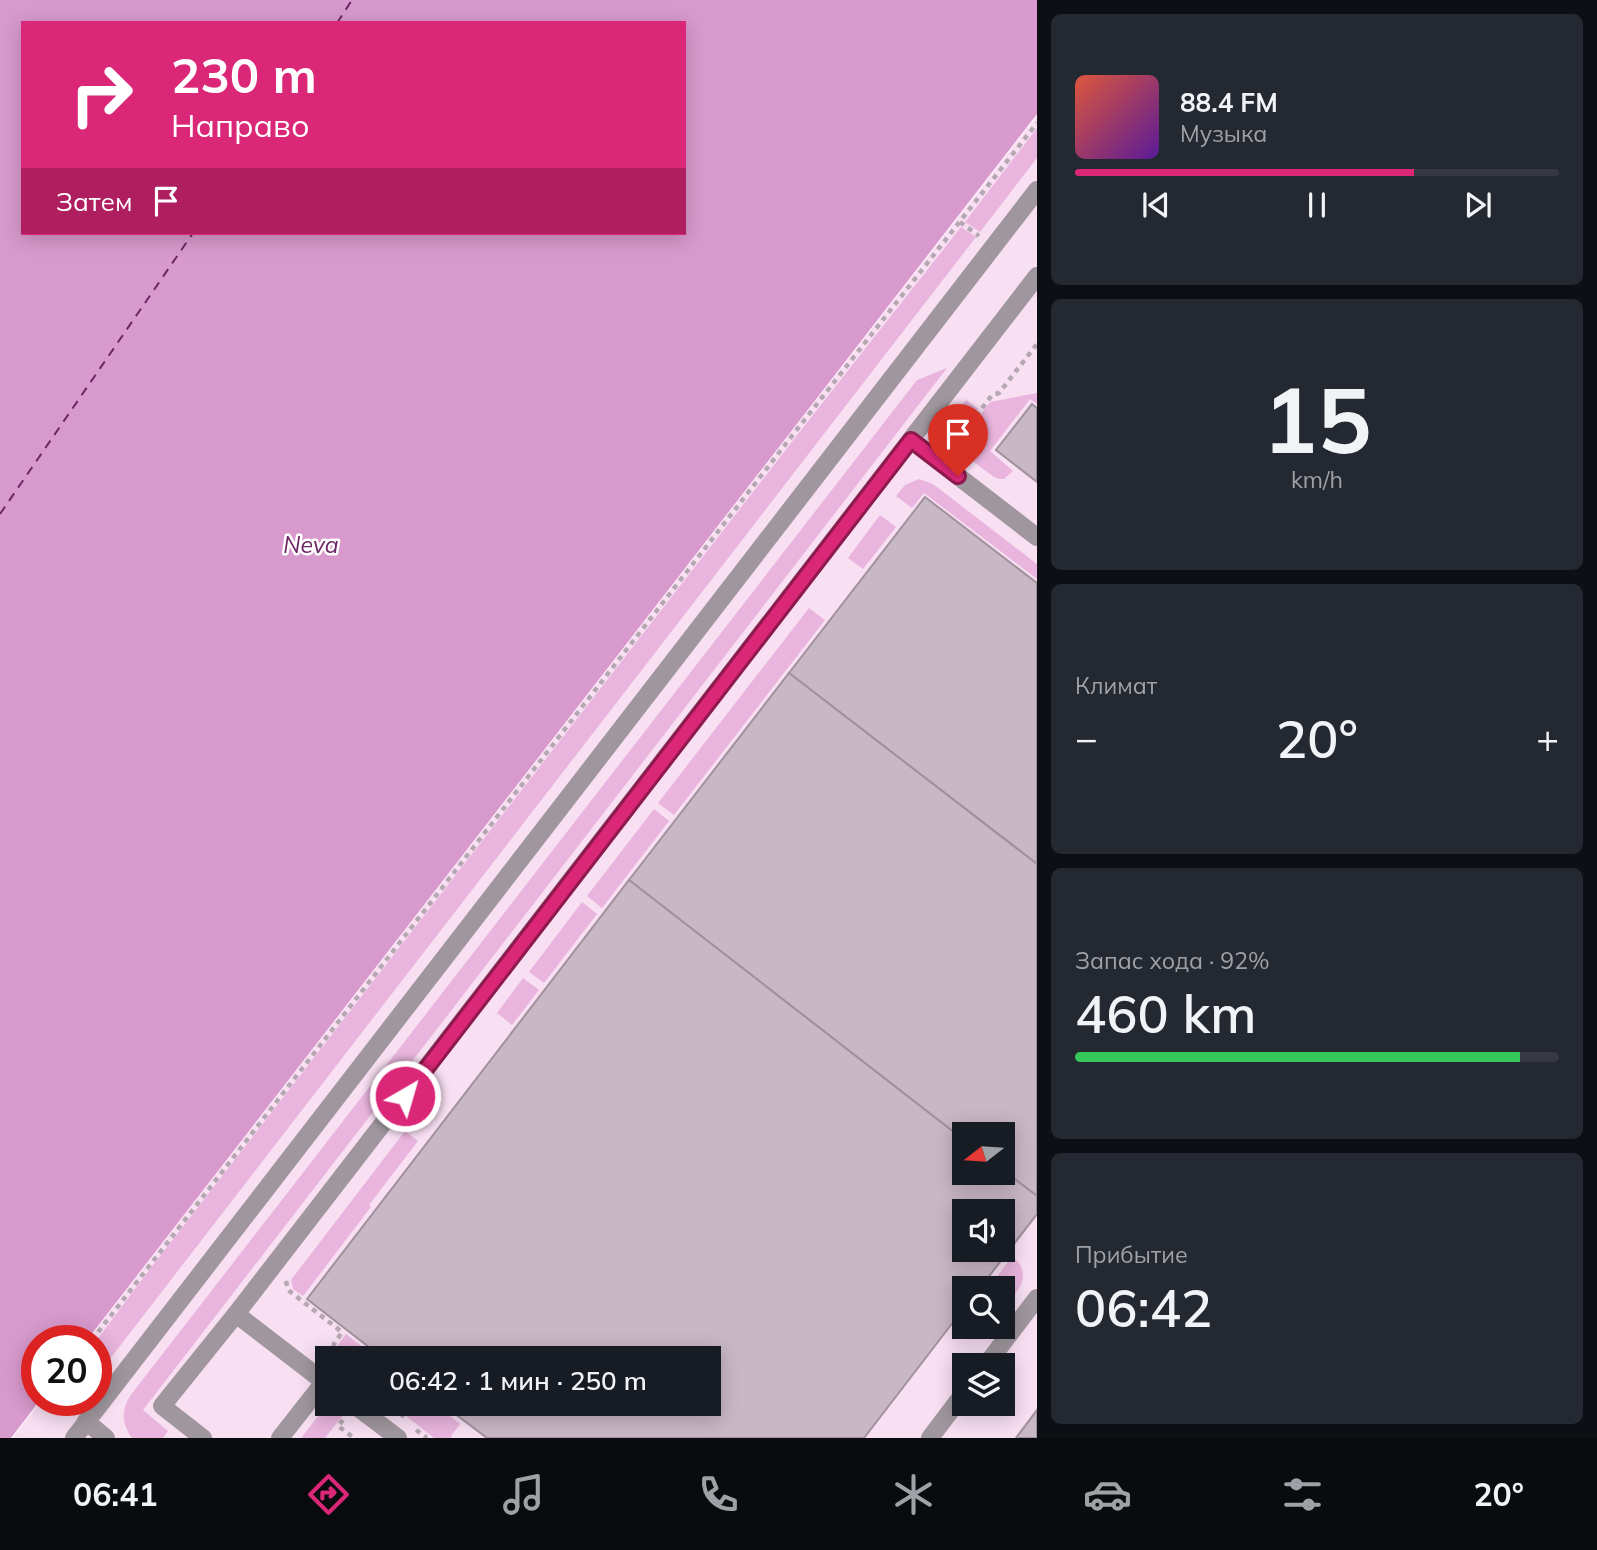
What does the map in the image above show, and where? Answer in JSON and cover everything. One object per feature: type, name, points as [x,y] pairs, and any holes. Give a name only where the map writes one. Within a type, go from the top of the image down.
[{"type":"lane","points":[[74,1438],[1037,190]]},
{"type":"lane","points":[[203,1438],[162,1406],[236,1314],[1037,276]]},
{"type":"lane","points":[[911,440],[1037,537]]},
{"type":"lane","points":[[995,1353],[1037,1298]]},
{"type":"lane","points":[[236,1314],[315,1375]]},
{"type":"lane","points":[[281,1438],[315,1396]]},
{"type":"lane","points":[[930,1438],[952,1409]]},
{"type":"lane","points":[[369,1416],[398,1438]]},
{"type":"lane","points":[[86,1421],[106,1438]]},
{"type":"path","points":[[104,1325],[1037,123]]},
{"type":"path","points":[[938,461],[992,395],[999,393],[1037,344]]},
{"type":"path","points":[[287,1278],[288,1290],[342,1332],[334,1346]]},
{"type":"path","points":[[338,1426],[354,1438]]},
{"type":"shaded area","points":[[1037,116],[1037,1438],[13,1438],[30,1416],[112,1416],[112,1325],[100,1325]]},
{"type":"shaded area","points":[[1037,128],[1037,158],[980,232],[965,222]]},
{"type":"shaded area","points":[[961,227],[976,237],[112,1356],[112,1325],[108,1325]]},
{"type":"shaded area","points":[[947,368],[143,1410],[168,1431],[163,1438],[132,1438],[124,1417],[130,1396],[917,380]]},
{"type":"shaded area","points":[[1037,393],[1037,404],[1030,399],[990,451],[1013,471],[1004,479],[994,477],[955,448],[990,402]]},
{"type":"shaded area","points":[[966,400],[978,409],[952,443],[951,425]]},
{"type":"shaded area","points":[[919,479],[933,484],[1037,564],[1037,579],[924,493],[912,508],[896,496],[905,485]]},
{"type":"shaded area","points":[[880,515],[896,527],[863,569],[848,558]]},
{"type":"shaded area","points":[[809,608],[825,620],[674,815],[658,803]]},
{"type":"shaded area","points":[[654,809],[669,821],[602,908],[587,896]]},
{"type":"shaded area","points":[[582,902],[597,914],[544,983],[529,972]]},
{"type":"shaded area","points":[[523,978],[539,990],[512,1025],[497,1013]]},
{"type":"shaded area","points":[[405,1131],[418,1141],[303,1296],[293,1289],[291,1280]]},
{"type":"shaded area","points":[[1015,1259],[1022,1268],[1022,1281],[1015,1294],[1015,1276],[998,1276],[1008,1262],[1015,1262]]},
{"type":"shaded area","points":[[346,1334],[361,1346],[338,1346]]},
{"type":"shaded area","points":[[318,1416],[342,1416],[325,1438],[301,1438]]},
{"type":"shaded area","points":[[406,1416],[450,1416],[460,1424],[452,1438],[434,1438]]},
{"type":"water","name":"Neva","points":[[0,0],[1037,0],[1037,114],[99,1325],[21,1325],[21,1416],[28,1416],[11,1438],[0,1438]]},
{"type":"building","points":[[1032,404],[1037,408],[1037,482],[996,450]]},
{"type":"building","points":[[925,497],[1037,583],[1037,864],[789,673]]},
{"type":"building","points":[[789,673],[1037,864],[1037,1196],[1015,1179],[1015,1122],[952,1122],[952,1131],[629,880]]},
{"type":"building","points":[[629,880],[952,1131],[952,1185],[1015,1185],[1015,1179],[1037,1196],[1037,1214],[1015,1243],[1015,1199],[952,1199],[952,1262],[1000,1262],[989,1276],[952,1276],[952,1324],[864,1438],[487,1438],[458,1416],[721,1416],[721,1346],[368,1346],[307,1299]]},
{"type":"building","points":[[1037,1410],[1037,1438],[1016,1438]]},
{"type":"ferry route","points":[[338,21],[352,0]]},
{"type":"ferry route","points":[[0,514],[192,235]]},
{"type":"route","points":[[405,1096],[911,440],[958,476]]}]
